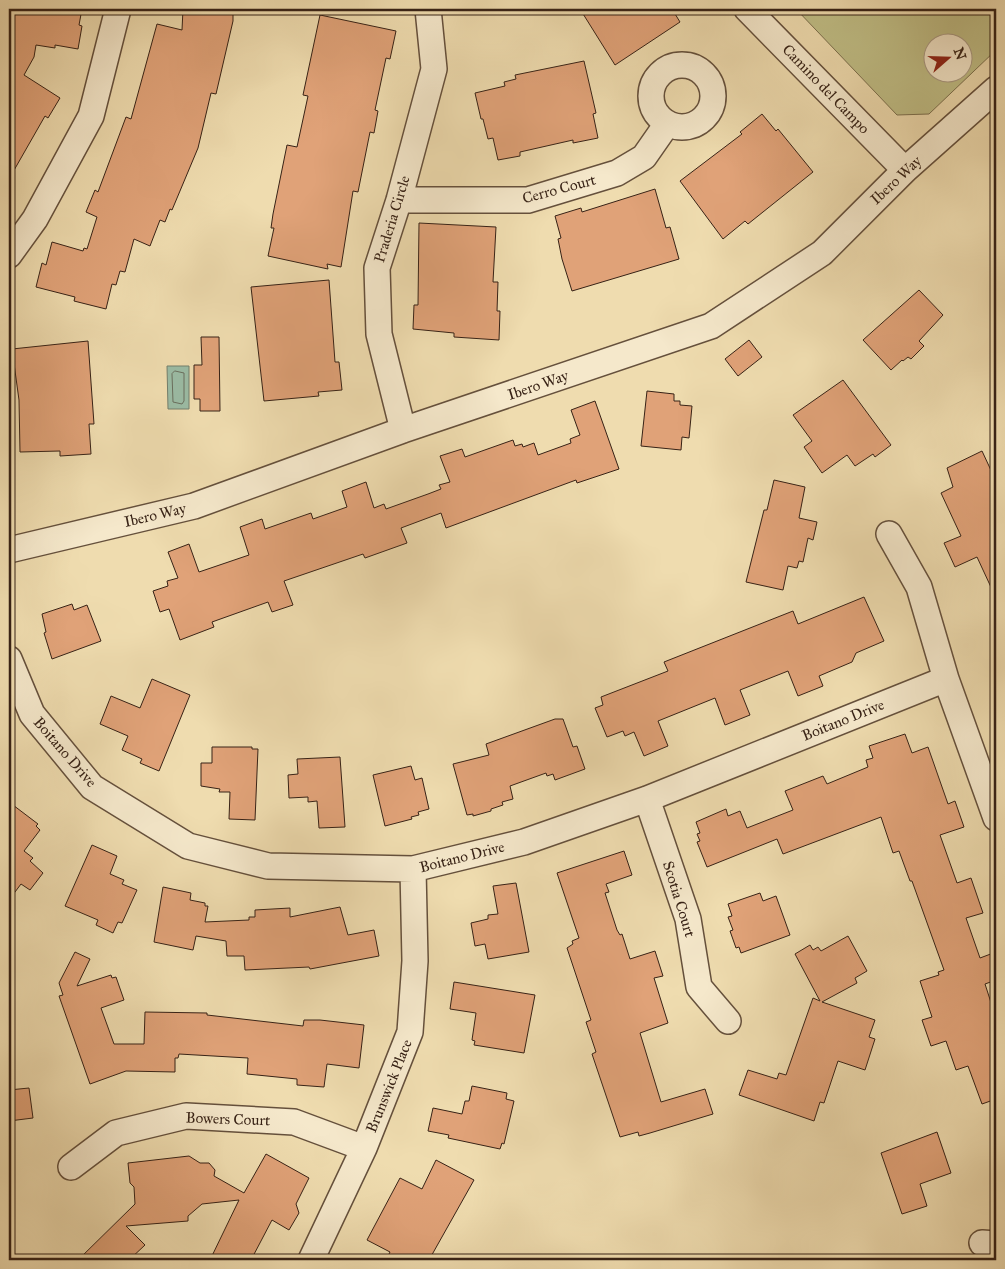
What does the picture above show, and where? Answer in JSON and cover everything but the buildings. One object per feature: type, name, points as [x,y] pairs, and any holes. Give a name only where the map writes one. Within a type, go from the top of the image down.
[{"type":"street","points":[[9,255],[35,219],[91,116],[118,9]]},
{"type":"street","name":"Praderia Circle","points":[[403,430],[379,334],[377,268],[399,200],[434,68],[428,9]]},
{"type":"street","name":"Camino del Campo","points":[[747,9],[904,170]]},
{"type":"street","name":"Ibero Way","points":[[9,550],[194,506],[403,430],[711,326],[822,253],[904,170],[996,89]]},
{"type":"street","name":"Cerro Court","points":[[399,200],[528,200],[617,173],[644,157],[667,124]]},
{"type":"street","points":[[889,534],[919,587],[946,679],[996,818]]},
{"type":"street","name":"Boitano Drive","points":[[9,659],[32,714],[92,787],[188,846],[268,866],[413,869],[524,842],[647,799],[946,679]]},
{"type":"street","name":"Scotia Court","points":[[647,799],[688,919],[699,988],[728,1021]]},
{"type":"street","name":"Brunswick Place","points":[[312,1260],[364,1148],[410,1032],[415,961],[413,869]]},
{"type":"street","name":"Bowers Court","points":[[71,1167],[116,1133],[186,1116],[294,1122],[364,1148]]},
{"type":"shaded area","points":[[796,9],[996,9],[996,50],[972,73],[972,32],[922,32],[922,82],[962,82],[929,114],[897,115]]},
{"type":"water","points":[[167,366],[189,366],[189,409],[168,409]]}]
